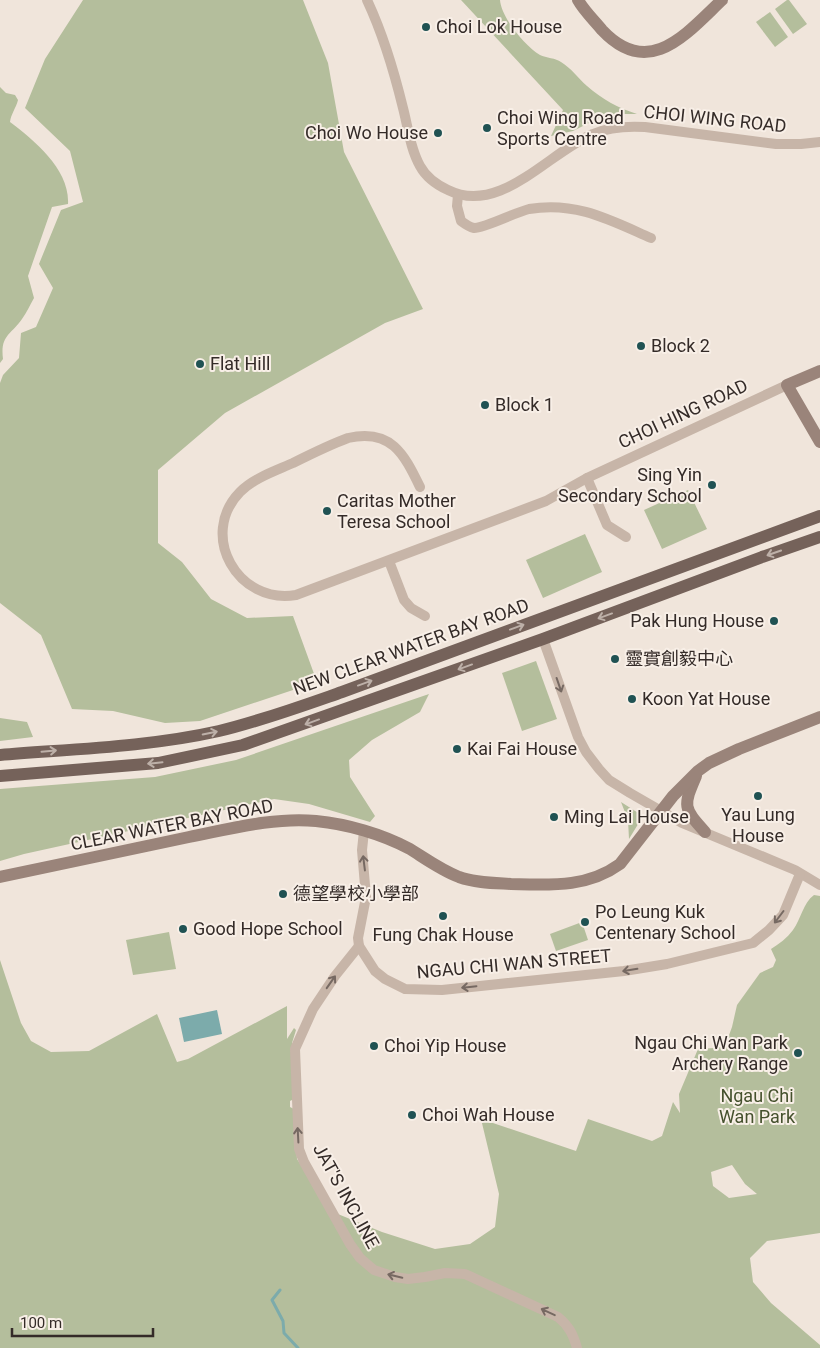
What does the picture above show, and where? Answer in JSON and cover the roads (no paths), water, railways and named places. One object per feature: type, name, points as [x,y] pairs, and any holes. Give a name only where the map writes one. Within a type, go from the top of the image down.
[{"type":"main road","points":[[578,0],[619,45],[633,51],[647,52],[660,50],[673,44],[722,0]]},
{"type":"main road","name":"CHOI HING ROAD","points":[[787,385],[820,371]]},
{"type":"main road","points":[[787,385],[820,442]]},
{"type":"main road","name":"NEW CLEAR WATER BAY ROAD","points":[[0,755],[180,738],[219,731],[262,719],[342,692],[820,516]]},
{"type":"main road","name":"NEW CLEAR WATER BAY ROAD","points":[[0,776],[158,763],[243,745],[544,639],[754,560],[820,538]]},
{"type":"main road","name":"CLEAR WATER BAY ROAD","points":[[0,877],[150,845],[266,823],[316,821],[364,831],[385,838],[409,849],[446,872],[461,878],[499,883],[554,885],[576,883],[595,878],[620,864],[673,796],[698,771],[722,756],[820,717]]},
{"type":"main road","points":[[698,771],[686,801],[688,812],[704,832]]},
{"type":"street","points":[[367,0],[390,60],[413,150],[420,166],[428,177],[440,186],[458,195],[457,206],[461,221],[474,228],[518,212],[540,208],[564,207],[584,210],[602,216],[651,238]]},
{"type":"street","name":"CHOI WING ROAD","points":[[458,195],[472,196],[507,188],[582,139],[604,130],[624,127],[645,127],[776,144],[820,142]]},
{"type":"street","name":"CHOI HING ROAD","points":[[420,487],[408,462],[397,448],[387,442],[374,437],[357,436],[340,441],[254,481],[240,492],[229,507],[224,524],[223,543],[228,561],[245,582],[268,594],[282,597],[296,595],[546,500],[588,478],[787,385]]},
{"type":"street","points":[[588,478],[607,525],[626,537]]},
{"type":"street","points":[[389,561],[404,600],[411,608],[425,616]]},
{"type":"street","points":[[544,639],[578,737],[586,752],[610,780],[661,812],[800,874],[820,885]]},
{"type":"street","points":[[359,946],[358,938],[366,897],[362,850],[364,831]]},
{"type":"street","name":"NGAU CHI WAN STREET","points":[[359,946],[375,971],[385,979],[405,989],[442,990],[624,971],[667,964],[753,943],[783,915],[800,874]]},
{"type":"street","name":"JAT'S INCLINE","points":[[359,946],[335,976],[313,1009],[295,1049],[299,1149],[304,1162],[350,1244],[366,1265],[374,1270],[395,1277],[408,1279],[445,1273],[465,1274],[558,1316],[572,1332],[577,1348]]},
{"type":"water","points":[[217,1010],[222,1034],[184,1042],[179,1018]]},
{"type":"waterway","points":[[280,1290],[272,1300],[283,1321],[284,1333],[298,1348]]},
{"type":"place","name":"Choi Lok House","points":[[426,27]]},
{"type":"place","name":"Choi Wing Road Sports Centre","points":[[487,128]]},
{"type":"place","name":"Choi Wo House","points":[[438,133]]},
{"type":"place","name":"Block 2","points":[[641,346]]},
{"type":"place","name":"Flat Hill","points":[[200,364]]},
{"type":"place","name":"Block 1","points":[[485,405]]},
{"type":"place","name":"Sing Yin Secondary School","points":[[712,485]]},
{"type":"place","name":"Caritas Mother Teresa School","points":[[327,511]]},
{"type":"place","name":"Pak Hung House","points":[[774,621]]},
{"type":"place","name":"靈實創毅中心","points":[[615,659]]},
{"type":"place","name":"Koon Yat House","points":[[632,699]]},
{"type":"place","name":"Kai Fai House","points":[[457,749]]},
{"type":"place","name":"Yau Lung House","points":[[758,796]]},
{"type":"place","name":"Ming Lai House","points":[[554,817]]},
{"type":"place","name":"德望學校小學部","points":[[283,894]]},
{"type":"place","name":"Fung Chak House","points":[[443,916]]},
{"type":"place","name":"Po Leung Kuk Centenary School","points":[[585,922]]},
{"type":"place","name":"Good Hope School","points":[[183,929]]},
{"type":"place","name":"Choi Yip House","points":[[374,1046]]},
{"type":"place","name":"Ngau Chi Wan Park Archery Range","points":[[798,1053]]},
{"type":"place","name":"Choi Wah House","points":[[412,1115]]},
{"type":"park label","name":"Ngau Chi Wan Park","points":[[757,1106]]}]
